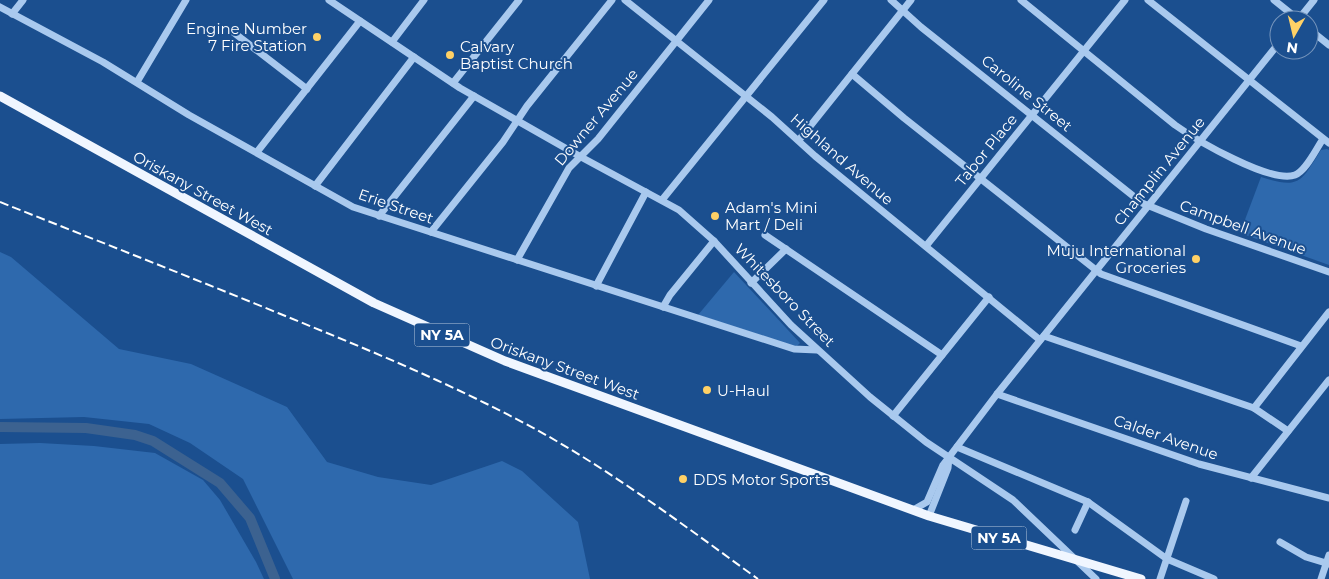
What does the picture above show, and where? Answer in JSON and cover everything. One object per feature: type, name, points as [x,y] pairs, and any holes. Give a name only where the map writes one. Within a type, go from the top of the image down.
[{"type":"main road","name":"Oriskany Street West","points":[[0,96],[332,280],[447,337],[505,362],[929,516],[1070,556]]},
{"type":"main road","name":"NY 5A","points":[[1070,556],[1141,579]]},
{"type":"street","points":[[12,14],[22,0]]},
{"type":"street","points":[[137,82],[186,0]]},
{"type":"street","points":[[392,42],[424,0]]},
{"type":"street","points":[[453,83],[519,0]]},
{"type":"street","points":[[430,232],[612,0]]},
{"type":"street","name":"Highland Avenue","points":[[625,0],[746,96],[799,140],[815,156],[988,297],[1042,338]]},
{"type":"street","name":"Downer Avenue","points":[[516,260],[568,168],[598,139],[709,0]]},
{"type":"street","points":[[662,200],[824,0]]},
{"type":"street","name":"Caroline Street","points":[[890,0],[1118,186],[1148,206]]},
{"type":"street","points":[[799,140],[911,0]]},
{"type":"street","points":[[1021,0],[1175,125],[1200,142],[1251,166],[1286,176],[1299,172],[1326,141],[1148,0]]},
{"type":"street","name":"Tabor Place","points":[[926,246],[1124,0]]},
{"type":"street","points":[[1274,0],[1286,10]]},
{"type":"street","points":[[1306,10],[1314,0]]},
{"type":"street","name":"Whitesboro Street","points":[[335,1],[360,21],[474,96],[688,216],[817,350],[894,416],[949,458],[1013,500],[1096,579]]},
{"type":"street","name":"Erie Street","points":[[0,7],[137,82],[353,207],[794,349],[817,350]]},
{"type":"street","points":[[257,152],[360,21]]},
{"type":"street","points":[[233,32],[307,89]]},
{"type":"street","points":[[1319,36],[1329,45]]},
{"type":"street","name":"Champlin Avenue","points":[[913,510],[926,502],[943,465],[997,394],[1269,55]]},
{"type":"street","points":[[315,186],[414,57]]},
{"type":"street","points":[[852,74],[1096,271],[1110,278],[1301,346]]},
{"type":"street","points":[[379,216],[474,96]]},
{"type":"street","points":[[596,286],[646,192]]},
{"type":"street","name":"Campbell Avenue","points":[[1148,206],[1329,272]]},
{"type":"street","points":[[765,236],[942,355]]},
{"type":"street","points":[[663,307],[670,295],[714,241]]},
{"type":"street","points":[[751,283],[786,249]]},
{"type":"street","points":[[894,416],[988,297]]},
{"type":"street","points":[[1254,408],[1329,312]]},
{"type":"street","points":[[1042,338],[1254,408],[1288,431]]},
{"type":"street","points":[[1252,478],[1329,380]]},
{"type":"street","name":"Calder Avenue","points":[[997,394],[1199,464],[1329,498]]},
{"type":"street","points":[[957,447],[1088,502],[1167,558],[1214,579]]},
{"type":"street","name":"Champlin Avenue","points":[[929,516],[948,468],[949,458]]},
{"type":"street","points":[[1160,579],[1186,501]]},
{"type":"street","points":[[1075,530],[1088,502]]},
{"type":"street","points":[[1280,542],[1301,554],[1328,564]]},
{"type":"street","points":[[1321,579],[1328,564],[1329,555]]},
{"type":"shaded area","points":[[1321,150],[1329,150],[1329,265],[1240,233],[1261,177],[1284,183],[1298,180],[1304,176]]},
{"type":"shaded area","points":[[0,252],[11,257],[119,349],[191,364],[287,407],[327,462],[378,477],[431,485],[502,461],[522,471],[578,522],[590,579],[293,579],[243,479],[190,443],[149,424],[84,417],[0,419]]},
{"type":"shaded area","points":[[734,272],[800,343],[796,347],[698,315]]},
{"type":"shaded area","points":[[40,443],[94,446],[155,453],[203,480],[220,500],[264,579],[0,579],[0,444]]},
{"type":"waterway","points":[[0,427],[86,428],[135,435],[153,441],[220,483],[250,518],[275,579]]},
{"type":"railway","points":[[0,202],[346,341],[414,370],[514,417],[601,468],[758,579]]},
{"type":"place","name":"Engine Number 7 Fire Station","points":[[317,37]]},
{"type":"place","name":"Calvary Baptist Church","points":[[450,55]]},
{"type":"place","name":"Adam's Mini Mart / Deli","points":[[715,216]]},
{"type":"place","name":"Muju International Groceries","points":[[1196,259]]},
{"type":"place","name":"U-Haul","points":[[707,390]]},
{"type":"place","name":"DDS Motor Sports","points":[[683,479]]}]
